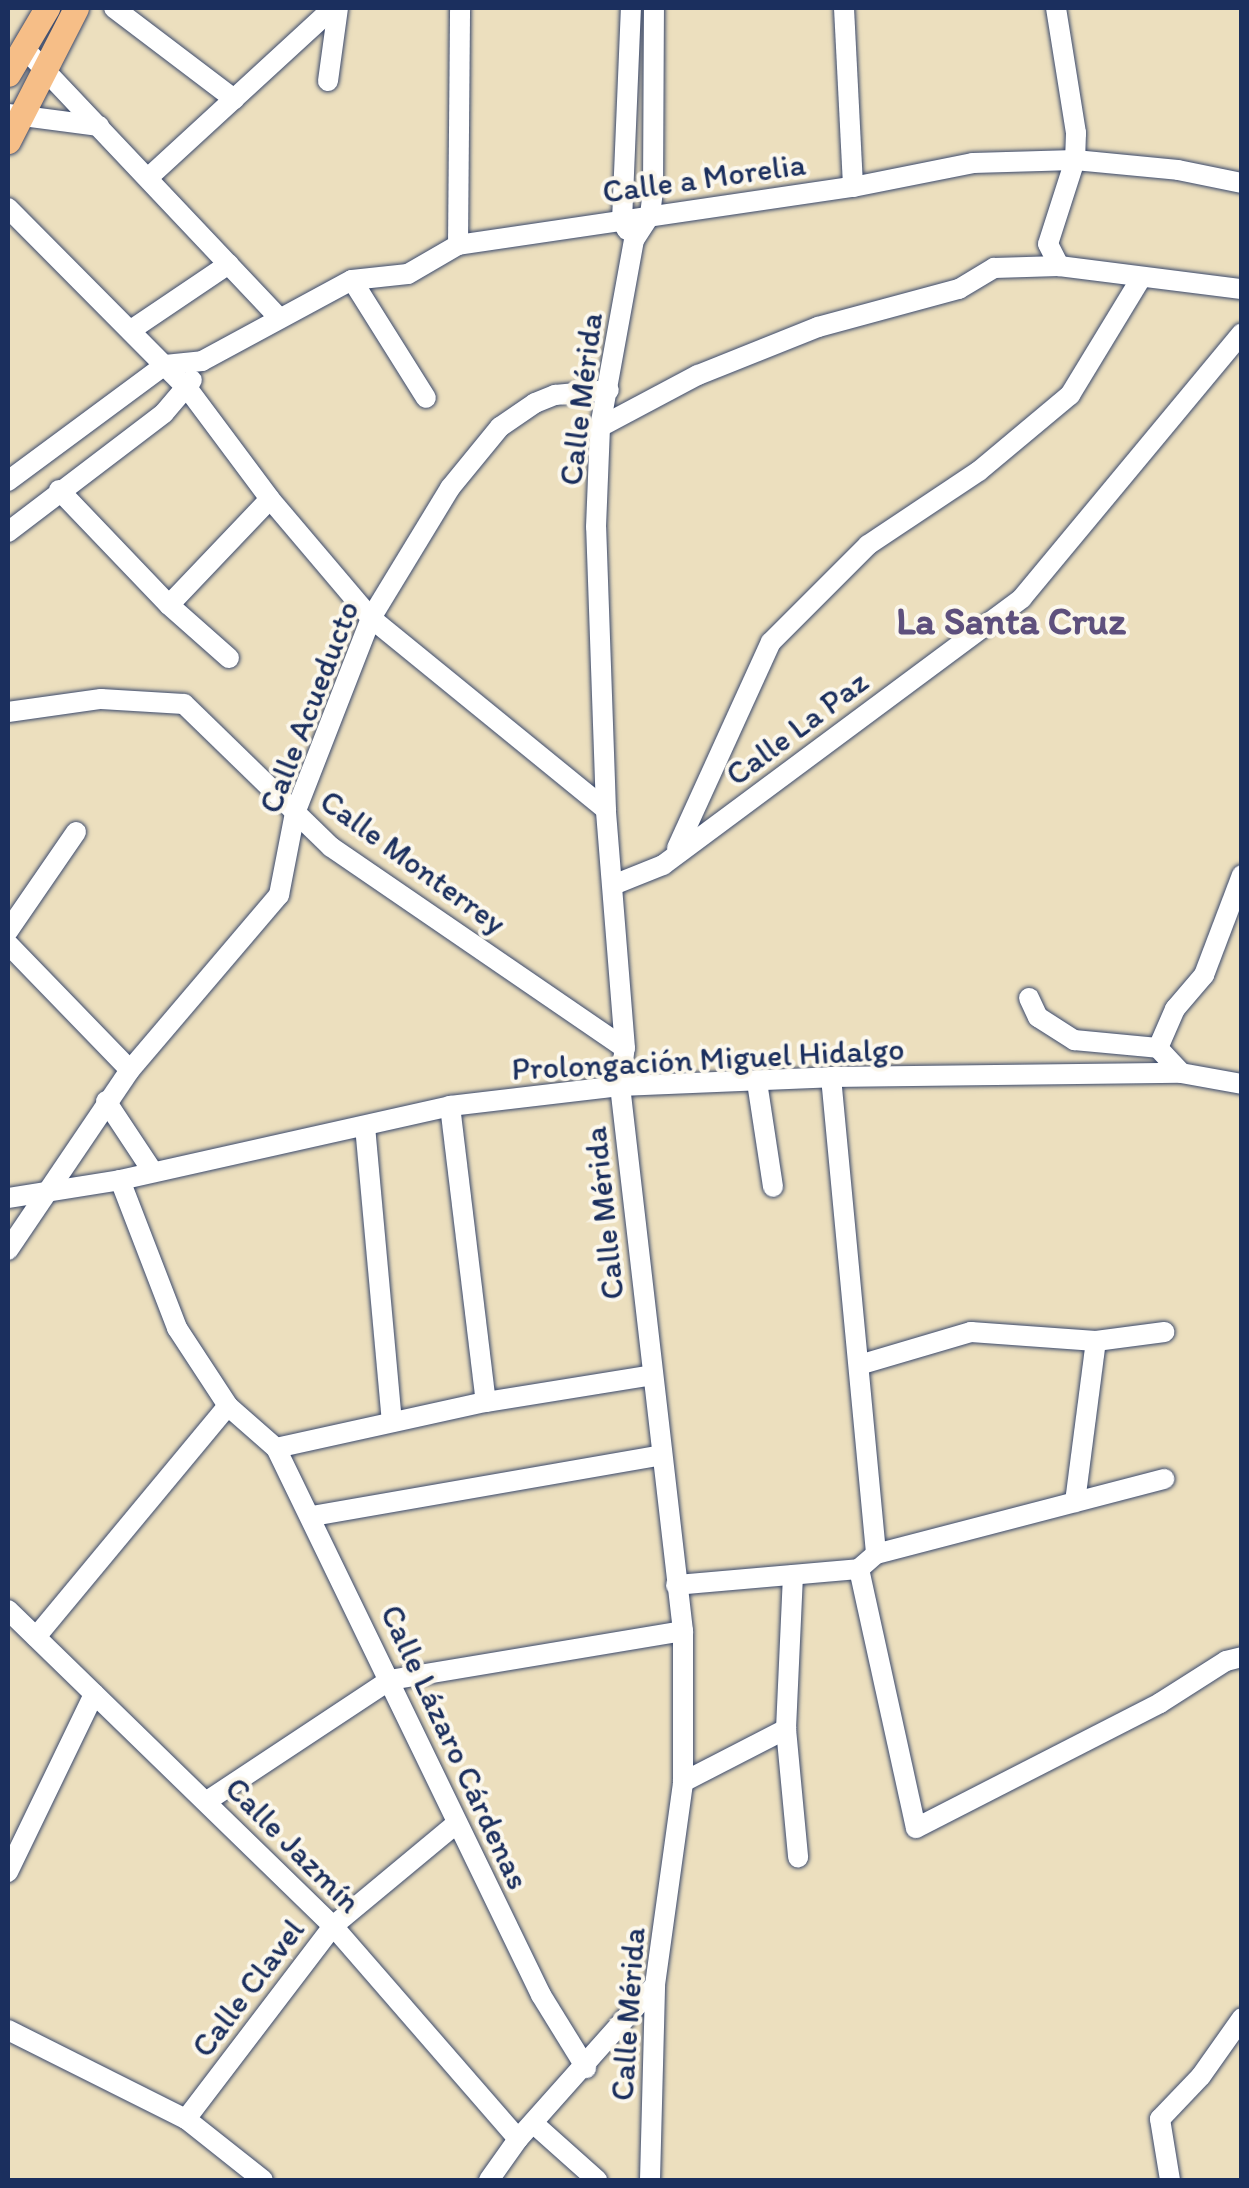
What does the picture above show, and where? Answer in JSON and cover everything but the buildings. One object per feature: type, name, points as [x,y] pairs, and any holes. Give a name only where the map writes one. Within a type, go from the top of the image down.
[{"type":"main road","points":[[8,74],[47,8]]},
{"type":"main road","points":[[11,125],[76,8]]},
{"type":"street","points":[[114,8],[234,99]]},
{"type":"street","points":[[150,178],[335,8]]},
{"type":"street","points":[[328,81],[335,8]]},
{"type":"street","points":[[458,245],[460,8]]},
{"type":"street","points":[[631,8],[622,221],[634,240]]},
{"type":"street","points":[[650,216],[654,8]]},
{"type":"street","points":[[844,8],[853,187]]},
{"type":"street","points":[[1056,8],[1076,133],[1075,160],[1048,244],[1059,266]]},
{"type":"street","points":[[23,47],[278,317]]},
{"type":"street","points":[[628,80],[654,80]]},
{"type":"street","points":[[11,125],[99,126]]},
{"type":"street","name":"Calle a Morelia","points":[[8,481],[165,366],[202,361],[352,280],[408,274],[458,245],[853,187],[973,163],[1075,160],[1178,170],[1242,183]]},
{"type":"street","points":[[8,208],[188,389],[270,499],[371,618],[606,810]]},
{"type":"street","name":"Calle Mérida","points":[[650,216],[634,240],[600,426],[596,527],[606,810],[625,1048],[620,1086],[683,1631],[682,1782],[654,1985],[650,2180]]},
{"type":"street","points":[[131,330],[229,264]]},
{"type":"street","points":[[600,426],[698,375],[818,327],[959,289],[994,268],[1059,266],[1242,290]]},
{"type":"street","points":[[663,866],[684,840],[771,642],[868,545],[978,471],[1070,396],[1141,278]]},
{"type":"street","points":[[352,280],[426,398]]},
{"type":"street","name":"Calle La Paz","points":[[613,884],[663,866],[1022,598],[1242,333]]},
{"type":"street","points":[[8,532],[58,490],[164,413],[188,389],[202,361]]},
{"type":"street","name":"Calle Acueducto","points":[[8,1250],[106,1101],[280,895],[295,814],[371,618],[450,488],[500,426],[555,396],[609,390]]},
{"type":"street","points":[[77,432],[99,462]]},
{"type":"street","points":[[58,490],[170,605],[229,658]]},
{"type":"street","points":[[170,605],[270,499]]},
{"type":"street","name":"Calle Monterrey","points":[[8,712],[101,699],[184,704],[331,846],[625,1048]]},
{"type":"street","points":[[8,931],[76,832]]},
{"type":"street","points":[[1158,1048],[1175,1010],[1204,975],[1242,875]]},
{"type":"street","points":[[8,944],[130,1070]]},
{"type":"street","points":[[1029,998],[1038,1017],[1074,1040],[1158,1048],[1181,1073]]},
{"type":"street","name":"Prolongación Miguel Hidalgo","points":[[8,1198],[120,1180],[450,1106],[620,1086],[831,1077],[1181,1073],[1242,1084]]},
{"type":"street","points":[[831,1077],[876,1554]]},
{"type":"street","points":[[756,1082],[774,1187]]},
{"type":"street","points":[[106,1101],[153,1172]]},
{"type":"street","points":[[450,1106],[486,1402]]},
{"type":"street","points":[[365,1126],[392,1422]]},
{"type":"street","points":[[120,1180],[177,1328],[228,1406],[276,1448],[486,1402],[652,1375]]},
{"type":"street","points":[[859,1365],[971,1332],[1096,1341],[1164,1332]]},
{"type":"street","points":[[1075,1502],[1096,1341]]},
{"type":"street","points":[[36,1637],[228,1406]]},
{"type":"street","name":"Calle Lázaro Cárdenas","points":[[276,1448],[313,1516],[541,1996],[586,2068]]},
{"type":"street","points":[[313,1516],[661,1455]]},
{"type":"street","points":[[676,1584],[859,1570],[876,1554],[1164,1478]]},
{"type":"street","points":[[859,1570],[916,1828],[1160,1704],[1226,1661],[1242,1657]]},
{"type":"street","points":[[794,1575],[786,1729],[798,1857]]},
{"type":"street","name":"Calle Jazmín","points":[[8,1610],[332,1926],[518,2139]]},
{"type":"street","points":[[207,1801],[390,1680],[683,1631]]},
{"type":"street","points":[[8,1872],[94,1694]]},
{"type":"street","points":[[682,1782],[786,1729]]},
{"type":"street","name":"Calle Clavel","points":[[186,2119],[332,1926],[457,1823]]},
{"type":"street","points":[[489,2180],[518,2139],[586,2068],[654,1985]]},
{"type":"street","points":[[1170,2180],[1160,2118],[1201,2076],[1242,2018]]},
{"type":"street","points":[[8,2030],[186,2119],[263,2180]]},
{"type":"street","points":[[533,2123],[597,2180]]},
{"type":"district","name":"La Santa Cruz","points":[[1011,622]]}]
